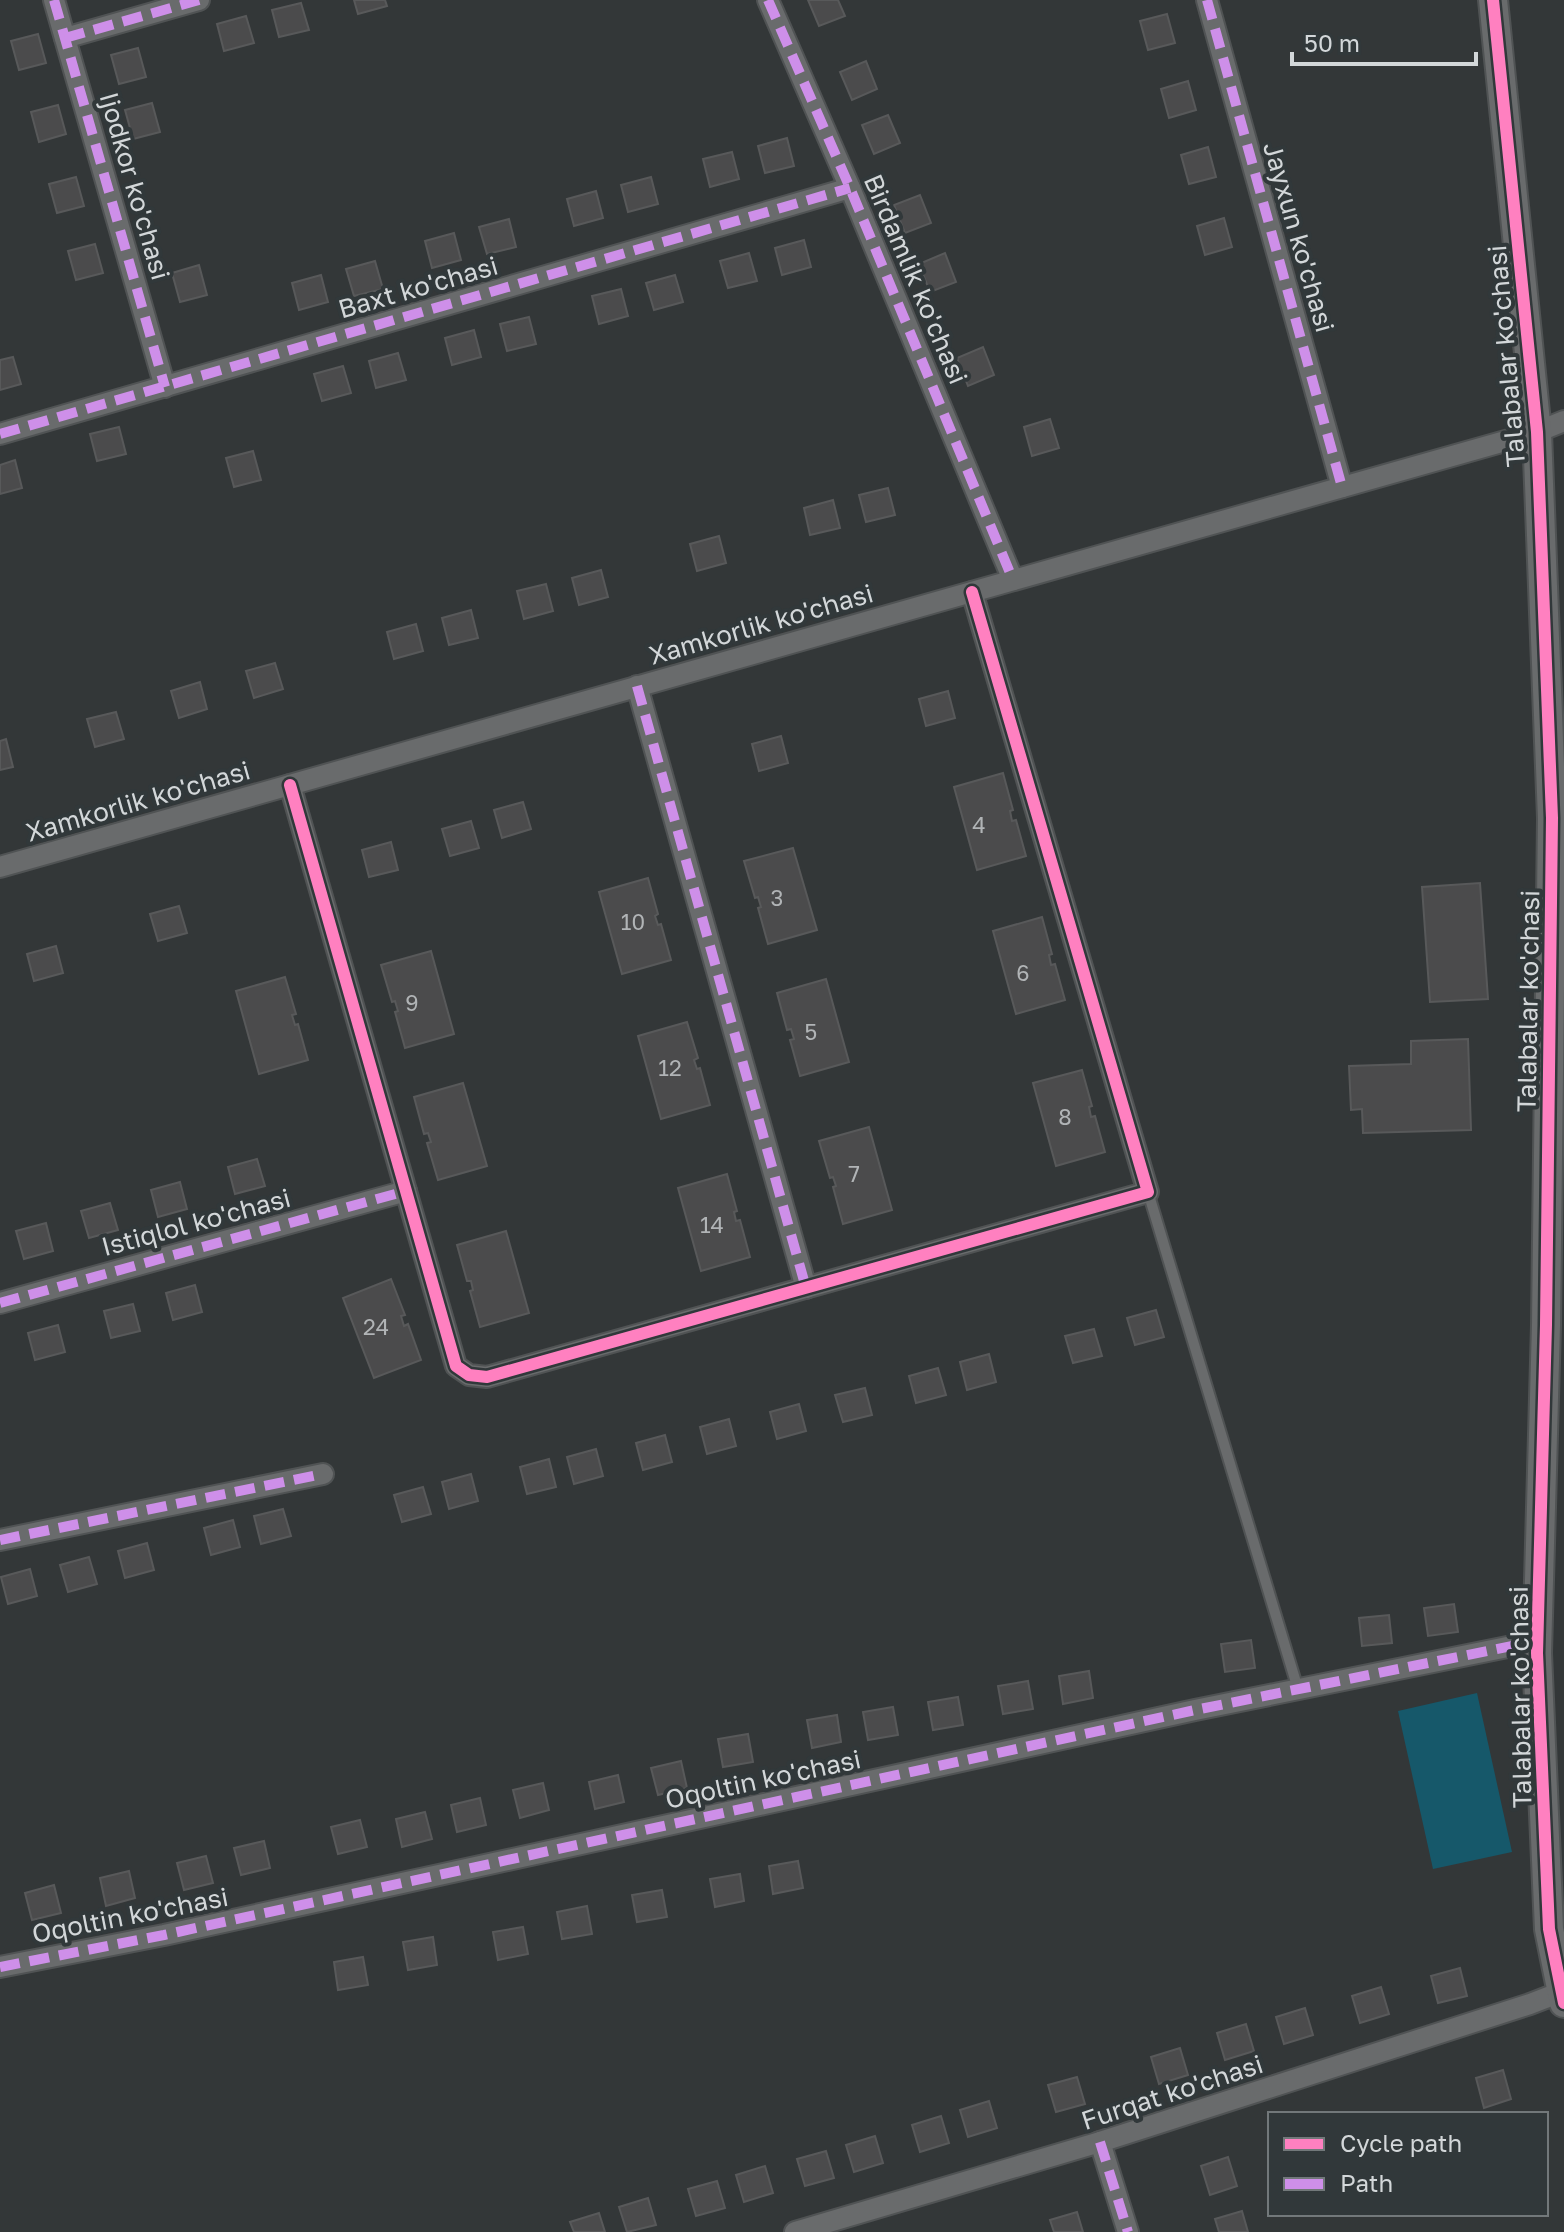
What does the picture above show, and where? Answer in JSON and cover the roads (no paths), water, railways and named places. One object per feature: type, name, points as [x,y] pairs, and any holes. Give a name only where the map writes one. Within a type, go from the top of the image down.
[{"type":"street","name":"Ijodkor ko'chasi","points":[[54,0],[165,387]]},
{"type":"street","points":[[65,38],[199,0]]},
{"type":"street","name":"Birdamlik ko'chasi","points":[[768,0],[1013,580]]},
{"type":"street","name":"Jayxun ko'chasi","points":[[1207,0],[1342,487]]},
{"type":"street","name":"Talabalar ko'chasi","points":[[1493,0],[1537,432],[1552,818],[1546,1325],[1537,1641],[1554,1830],[1549,1929],[1562,1997]]},
{"type":"street","name":"Baxt ko'chasi","points":[[0,434],[850,188]]},
{"type":"street","name":"Xamkorlik ko'chasi","points":[[0,867],[1537,432],[1564,421]]},
{"type":"street","points":[[290,785],[456,1366],[469,1375],[487,1377],[1148,1192],[972,592]]},
{"type":"street","points":[[637,686],[806,1288]]},
{"type":"street","name":"Istiqlol ko'chasi","points":[[0,1303],[406,1191]]},
{"type":"street","points":[[0,1540],[323,1474]]},
{"type":"street","name":"Oqoltin ko'chasi","points":[[0,1967],[164,1935],[1180,1713],[1537,1641]]},
{"type":"street","name":"Furqat ko'chasi","points":[[795,2232],[1100,2142],[1530,2004],[1562,1997]]},
{"type":"street","points":[[1100,2142],[1128,2232]]},
{"type":"lane","points":[[1148,1192],[1298,1689]]}]
